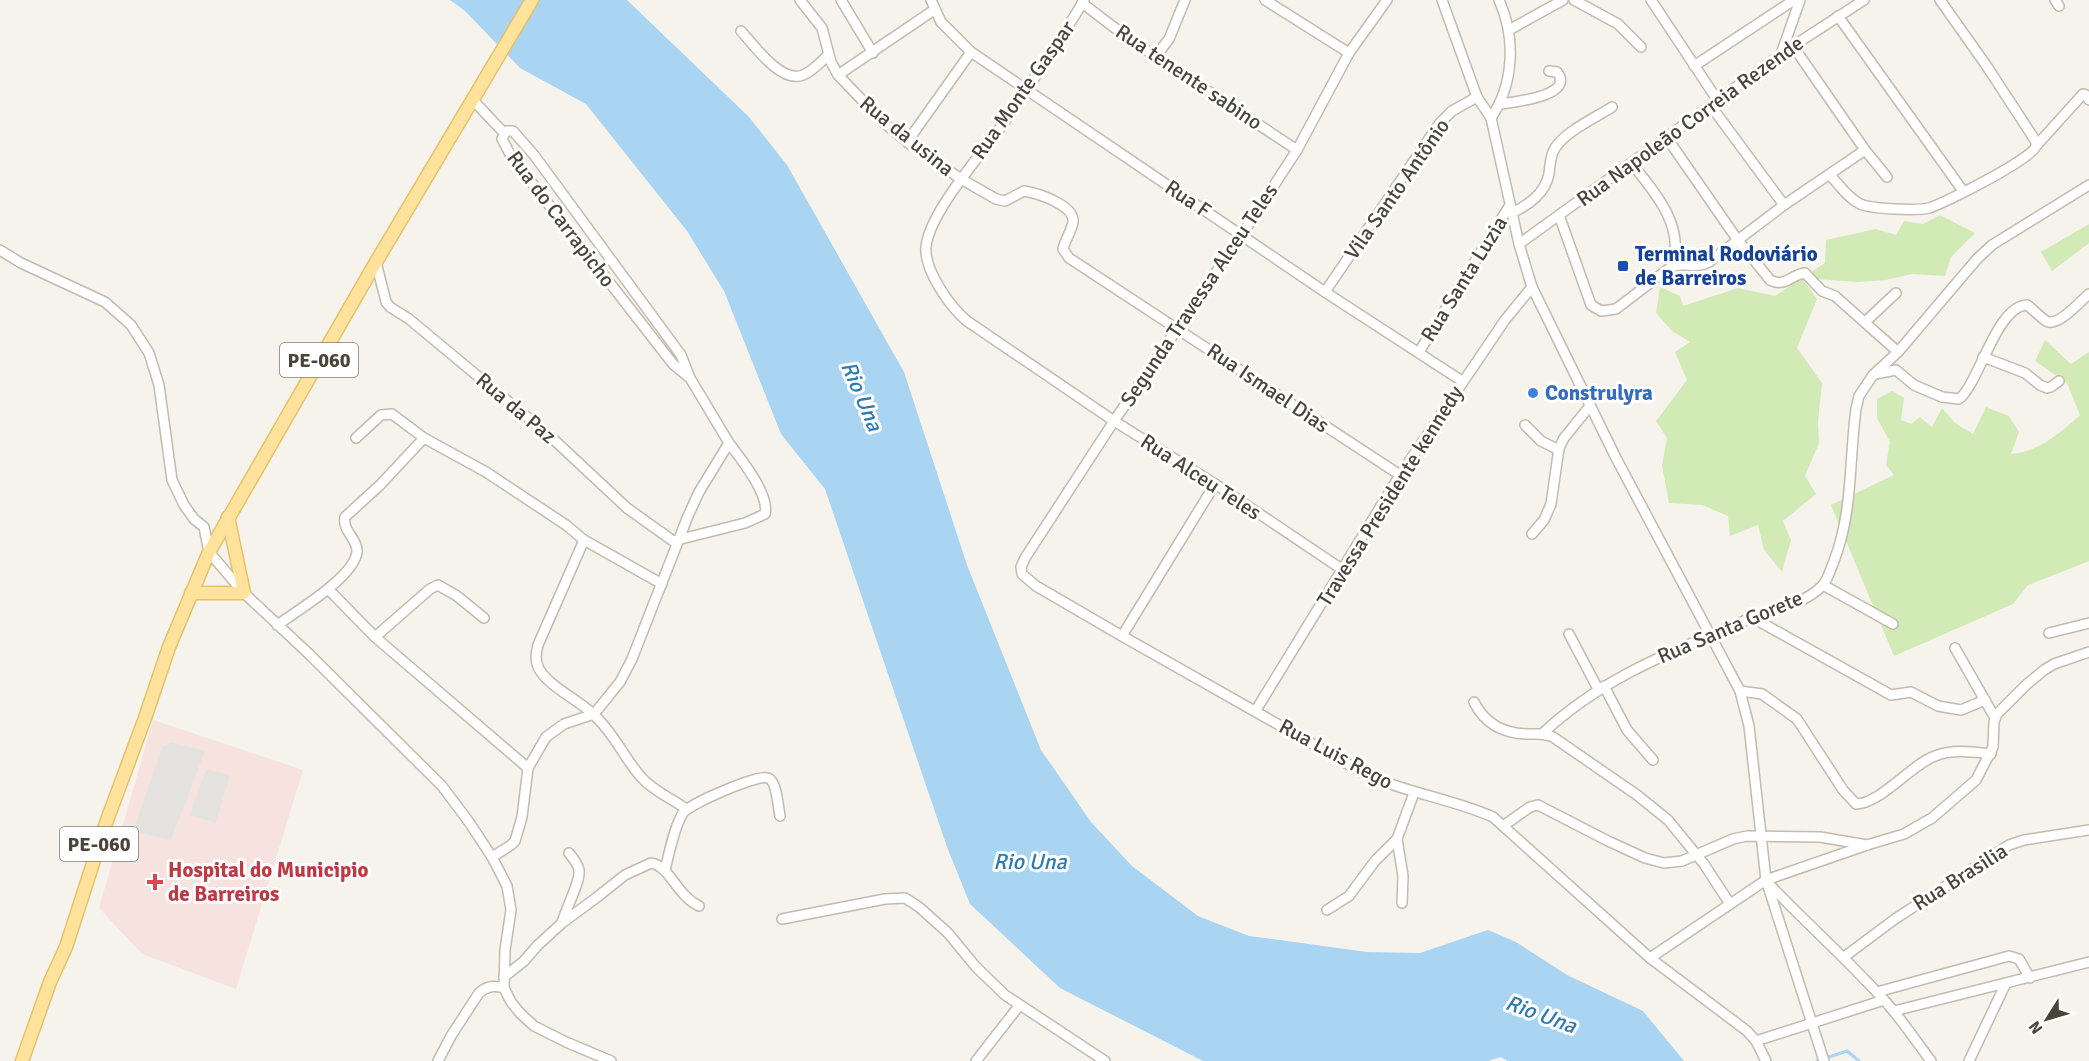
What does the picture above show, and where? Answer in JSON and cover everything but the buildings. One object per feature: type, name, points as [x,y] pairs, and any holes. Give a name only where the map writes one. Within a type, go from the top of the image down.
[{"type":"main road","name":"PE-060","points":[[22,1061],[50,982],[66,947],[109,815],[169,647],[209,552],[376,262],[532,0]]},
{"type":"main road","points":[[191,593],[244,593],[228,517]]},
{"type":"street","name":"Rua da usina","points":[[800,0],[822,28],[828,54],[838,75],[867,107],[908,142],[961,179]]},
{"type":"street","points":[[841,0],[873,53]]},
{"type":"street","name":"Rua tenente sabino","points":[[1156,56],[1169,39],[1185,0]]},
{"type":"street","points":[[1265,0],[1349,53]]},
{"type":"street","name":"Segunda Travessa Alceu Teles","points":[[1036,586],[1022,574],[1023,561],[1114,421],[1297,150],[1349,53],[1387,0]]},
{"type":"street","points":[[1443,0],[1478,97],[1491,118],[1519,244],[1532,287],[1616,458],[1740,691],[1749,726],[1766,880],[1823,1059]]},
{"type":"street","points":[[1491,118],[1501,104],[1509,73],[1509,30],[1499,0]]},
{"type":"street","points":[[1509,30],[1563,0]]},
{"type":"street","points":[[1574,0],[1618,24],[1641,47]]},
{"type":"street","points":[[1651,0],[1694,66],[1715,104],[1784,205]]},
{"type":"street","points":[[1694,66],[1794,0]]},
{"type":"street","points":[[1781,54],[1800,0]]},
{"type":"street","name":"Rua Napoleão Correia Rezende","points":[[1519,244],[1781,54],[1864,0]]},
{"type":"street","points":[[1940,0],[1986,65],[2033,137],[2036,146]]},
{"type":"street","name":"Rua tenente sabino","points":[[1083,2],[1156,56],[1297,150]]},
{"type":"street","name":"Rua Monte Gaspar","points":[[946,298],[929,265],[926,244],[943,207],[1028,89],[1083,2]]},
{"type":"street","points":[[838,75],[873,53],[932,5]]},
{"type":"street","name":"Rua F","points":[[932,5],[941,22],[970,52],[1028,89],[1241,236],[1462,381]]},
{"type":"street","points":[[1838,16],[1963,191]]},
{"type":"street","points":[[741,31],[777,69],[792,77],[807,74],[828,54]]},
{"type":"street","points":[[1793,46],[1865,150],[1887,177]]},
{"type":"street","points":[[908,142],[970,52]]},
{"type":"street","points":[[1501,104],[1552,92],[1559,84],[1560,78],[1557,72],[1549,71]]},
{"type":"street","points":[[1830,175],[1855,201],[1869,207],[1923,209],[1940,204],[2015,165],[2032,152],[2083,94],[2089,100]]},
{"type":"street","name":"Vila Santo Antônio","points":[[1325,292],[1439,124],[1460,105],[1478,97]]},
{"type":"street","points":[[472,99],[504,134]]},
{"type":"street","points":[[1511,209],[1523,207],[1544,188],[1551,156],[1557,145],[1580,126],[1612,107]]},
{"type":"street","name":"Rua do Carrapicho","points":[[508,130],[513,131],[534,155],[681,355],[690,378],[673,364],[537,192],[504,145],[502,139],[508,130]]},
{"type":"street","points":[[1667,138],[1737,239],[1766,276],[1773,282],[1784,283],[1804,272],[1822,291],[1835,296],[1898,352]]},
{"type":"street","points":[[1559,215],[1587,299],[1597,309],[1608,311],[1616,309],[1671,267],[1681,264],[1694,267],[1702,265],[1865,150]]},
{"type":"street","points":[[1632,164],[1662,204],[1672,227],[1676,247],[1671,267]]},
{"type":"street","name":"Rua Ismael Dias","points":[[961,179],[1000,201],[1024,191],[1042,195],[1062,206],[1071,213],[1073,219],[1064,245],[1065,255],[1400,475]]},
{"type":"street","name":"Rua Santa Gorete","points":[[1543,733],[1570,709],[1601,688],[1661,656],[1797,602],[1823,585],[1840,544],[1846,521],[1852,474],[1854,426],[1859,396],[1873,375],[1898,352],[1985,251],[2089,185]]},
{"type":"street","name":"Rua Santa Luzia","points":[[1419,352],[1511,209]]},
{"type":"street","points":[[0,250],[21,263],[105,302],[119,312],[140,337],[149,353],[159,385],[172,480],[184,505],[194,519],[204,527],[209,552],[244,593],[442,786],[469,822],[492,857],[507,886],[511,910],[505,950],[504,988],[520,1014],[534,1026],[611,1061]]},
{"type":"street","name":"Rua da Paz","points":[[376,262],[385,298],[390,307],[410,319],[551,437],[627,507],[676,541]]},
{"type":"street","name":"Travessa Presidente kennedy","points":[[1256,710],[1400,475],[1462,381],[1505,320],[1532,287]]},
{"type":"street","points":[[1865,322],[1896,293]]},
{"type":"street","points":[[1873,375],[1896,370],[1914,385],[1942,397],[1954,399],[1965,394],[1995,335],[2020,307],[2028,305],[2047,322],[2054,322],[2062,319],[2089,294]]},
{"type":"street","name":"Rua Alceu Teles","points":[[946,298],[967,321],[1114,421],[1215,484],[1343,570]]},
{"type":"street","points":[[1983,357],[2025,373],[2044,387],[2051,387],[2059,381]]},
{"type":"street","points":[[676,541],[745,523],[765,514],[766,507],[759,487],[729,443],[690,378]]},
{"type":"street","points":[[1532,534],[1544,520],[1551,504],[1559,450],[1564,438],[1590,406]]},
{"type":"street","points":[[356,438],[381,415],[389,413],[396,416],[424,438],[486,472],[567,525],[584,540],[662,584]]},
{"type":"street","points":[[1525,425],[1541,441],[1559,450]]},
{"type":"street","points":[[277,625],[329,590],[356,558],[357,546],[344,524],[345,517],[380,485],[424,438]]},
{"type":"street","points":[[492,857],[515,841],[522,818],[528,768],[546,737],[564,724],[594,714],[621,682],[662,584],[676,541],[699,492],[729,443]]},
{"type":"street","points":[[1122,636],[1215,484]]},
{"type":"street","points":[[584,540],[538,645],[536,661],[538,668],[549,681],[594,714],[621,747],[640,776],[657,791],[686,810]]},
{"type":"street","points":[[375,637],[438,585],[457,596],[484,618]]},
{"type":"street","points":[[1823,585],[1893,624]]},
{"type":"street","name":"Rua Luis Rego","points":[[1036,586],[1362,772],[1413,793],[1469,807],[1493,817],[1650,958],[1747,1031],[1756,1041]]},
{"type":"street","points":[[329,590],[375,637],[528,768]]},
{"type":"street","points":[[1753,618],[1892,695],[1911,692],[1938,706],[1961,710],[1985,700]]},
{"type":"street","points":[[2049,633],[2089,623]]},
{"type":"street","points":[[1569,634],[1627,730],[1653,760]]},
{"type":"street","points":[[1650,958],[1766,880],[1867,844],[1904,834],[1932,818],[1976,780],[1994,742],[1995,718],[1955,648]]},
{"type":"street","points":[[1995,718],[2026,685],[2044,670],[2054,664],[2089,652]]},
{"type":"street","points":[[1740,691],[1762,694],[1797,719],[1843,790],[1856,804],[1871,799],[1934,756],[1957,752],[1990,754]]},
{"type":"street","points":[[1474,702],[1479,712],[1492,725],[1515,733],[1543,733],[1563,743],[1638,795],[1674,827],[1730,904]]},
{"type":"street","points":[[664,870],[678,827],[686,810],[692,805],[765,777],[773,783],[780,816]]},
{"type":"street","points":[[1402,903],[1403,876],[1398,839],[1413,793]]},
{"type":"street","points":[[1503,826],[1530,807],[1538,805],[1608,841],[1654,861],[1673,862],[1696,856],[1733,839],[1747,836],[1820,837],[1867,844]]},
{"type":"street","name":"Rua Brasilia","points":[[1844,957],[1890,922],[2009,845],[2024,840],[2089,830]]},
{"type":"street","points":[[1327,910],[1349,896],[1375,861],[1398,839]]},
{"type":"street","points":[[562,923],[578,880],[579,871],[569,853]]},
{"type":"street","points":[[504,977],[524,961],[562,923],[625,875],[651,863],[659,865],[685,898],[699,906]]},
{"type":"street","points":[[1766,880],[1844,957],[1894,1011],[1931,1061]]},
{"type":"street","points":[[782,918],[885,898],[905,898],[941,926],[990,981],[1019,1006],[1104,1061]]},
{"type":"street","points":[[1766,1061],[1756,1041],[1812,1023],[1880,996],[2009,956],[2019,958],[2030,978]]},
{"type":"street","points":[[1894,1011],[2089,962]]},
{"type":"street","points":[[1970,1061],[2006,983]]},
{"type":"street","points":[[438,1061],[479,993],[485,988],[495,986],[504,988]]},
{"type":"street","points":[[976,1061],[1019,1006]]},
{"type":"shaded area","points":[[153,720],[303,770],[236,989],[142,954],[99,908]]},
{"type":"shaded area","points":[[172,742],[205,751],[171,840],[133,831],[163,746]]},
{"type":"shaded area","points":[[206,769],[230,775],[216,823],[190,815]]},
{"type":"green space","points":[[1940,215],[1975,233],[1951,257],[1945,276],[1912,274],[1886,280],[1857,282],[1802,278],[1825,263],[1826,240],[1876,229],[1896,235],[1904,221],[1923,224]]},
{"type":"green space","points":[[2089,224],[2089,243],[2052,271],[2041,252]]},
{"type":"green space","points":[[1802,278],[1817,299],[1797,348],[1822,383],[1818,421],[1819,443],[1805,476],[1816,494],[1783,521],[1791,540],[1782,572],[1764,550],[1758,525],[1730,536],[1728,516],[1702,505],[1669,503],[1662,465],[1667,438],[1656,421],[1687,380],[1675,352],[1690,342],[1672,331],[1656,313],[1660,287],[1680,296],[1683,306],[1738,288],[1775,296]]},
{"type":"green space","points":[[2045,340],[2071,364],[2089,352],[2089,561],[2028,585],[2013,604],[1894,656],[1831,505],[1894,475],[1886,465],[1890,442],[1877,418],[1877,399],[1892,391],[1904,398],[1901,420],[1911,424],[1920,417],[1932,427],[1942,408],[1955,423],[1973,434],[1986,407],[2009,416],[2019,432],[2011,454],[2031,449],[2057,435],[2080,415],[2067,383],[2035,361]]},
{"type":"water","name":"Rio Una","points":[[450,0],[627,0],[749,117],[787,165],[904,372],[967,565],[1041,750],[1091,822],[1132,866],[1198,916],[1249,936],[1367,952],[1420,953],[1488,930],[1516,942],[1567,975],[1643,1011],[1684,1061],[1507,1061],[1501,1057],[1488,1061],[1203,1061],[1060,988],[970,904],[947,847],[825,489],[781,434],[724,291],[687,231],[586,104],[520,68],[465,11]]},
{"type":"waterway","points":[[1817,1061],[1847,1051],[1859,1061]]},
{"type":"place","name":"Terminal Rodoviário de Barreiros","points":[[1623,266]]},
{"type":"place","name":"Construlyra","points":[[1533,393]]},
{"type":"place","name":"Hospital do Municipio de Barreiros","points":[[155,882]]}]
